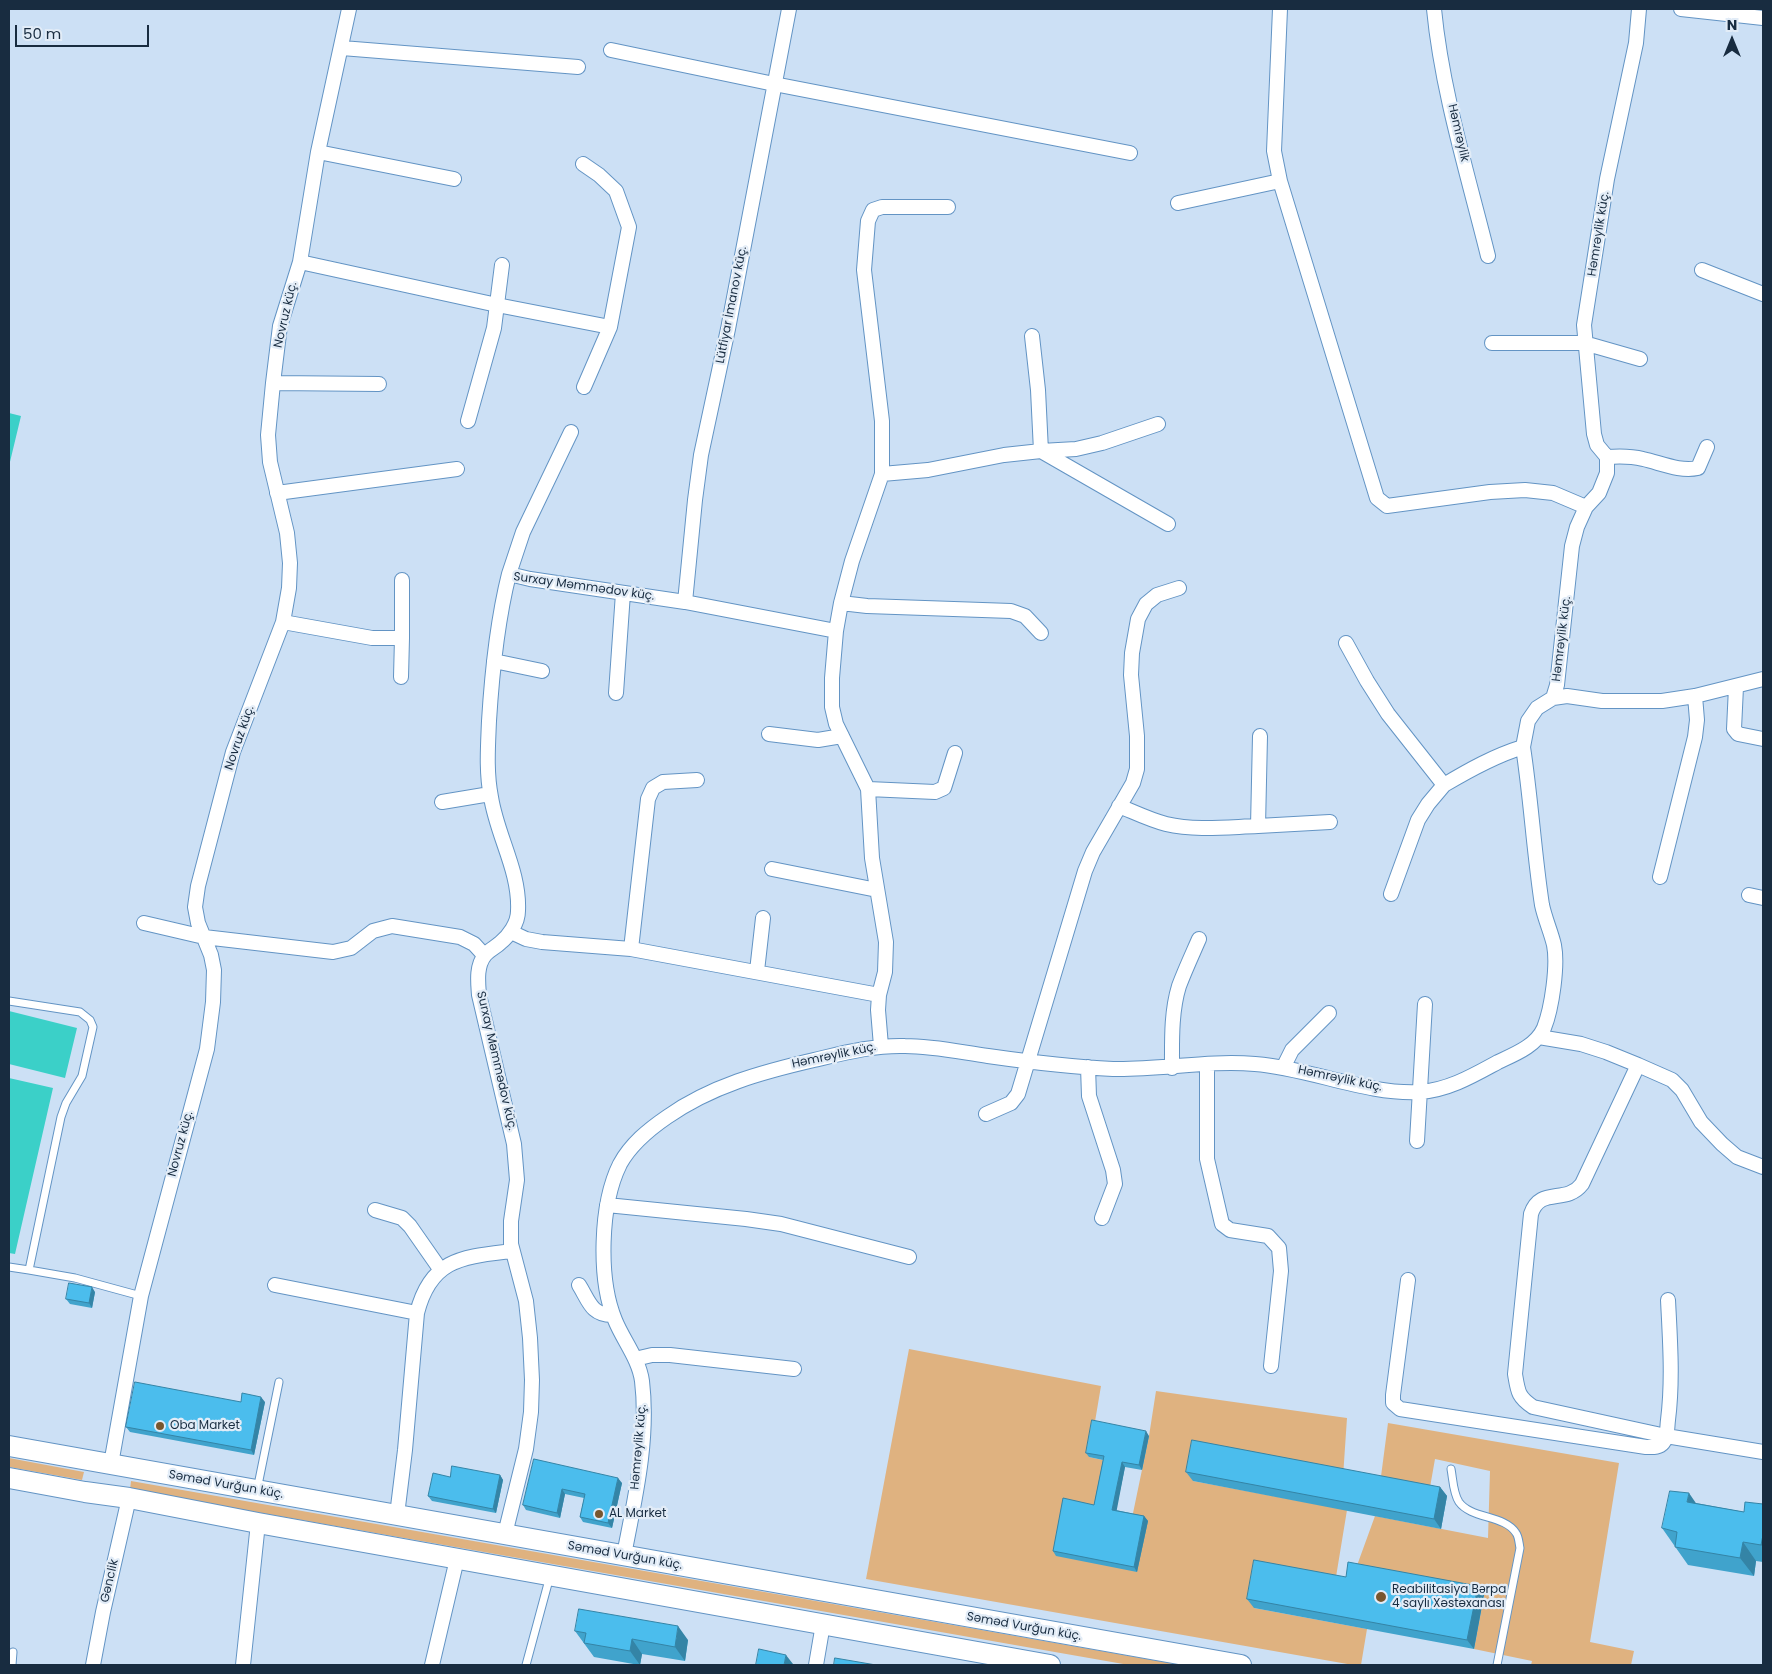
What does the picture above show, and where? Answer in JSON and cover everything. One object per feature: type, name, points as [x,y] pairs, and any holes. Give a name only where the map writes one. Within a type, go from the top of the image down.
[{"type":"main road","name":"Səməd Vurğun küç.","points":[[9,1446],[1241,1665]]},
{"type":"main road","points":[[111,1464],[121,1479],[129,1498]]},
{"type":"main road","points":[[9,1478],[129,1498],[1041,1664]]},
{"type":"street","name":"Novruz küç.","points":[[111,1464],[141,1296],[207,1048],[214,1002],[212,955],[198,923],[195,907],[198,886],[233,752],[282,622],[289,588],[290,563],[287,533],[270,462],[268,435],[273,383],[280,326],[300,262],[318,152],[349,9]]},
{"type":"street","name":"Lütfiyar İmanov küç.","points":[[685,602],[701,455],[790,9]]},
{"type":"street","points":[[1280,9],[1274,151],[1280,181],[1377,498],[1387,506],[1490,492],[1525,490],[1553,493],[1586,507]]},
{"type":"street","name":"Həmrəylik","points":[[1434,9],[1436,32],[1452,111],[1488,256]]},
{"type":"street","name":"Həmrəylik küç.","points":[[624,1555],[640,1471],[643,1396],[641,1374],[612,1314],[606,1285],[604,1234],[607,1205],[612,1182],[626,1154],[648,1130],[678,1109],[723,1085],[776,1069],[850,1051],[881,1046],[924,1047],[1088,1067],[1146,1069],[1227,1063],[1257,1064],[1378,1089],[1421,1092],[1463,1081],[1525,1048],[1539,1037],[1546,1019],[1556,966],[1554,943],[1543,909],[1523,747],[1528,721],[1537,708],[1553,698],[1560,670],[1572,546],[1577,526],[1586,507],[1598,493],[1607,473],[1607,457],[1597,445],[1594,434],[1584,343],[1584,325],[1607,179],[1636,43],[1639,9]]},
{"type":"street","points":[[1681,9],[1763,18]]},
{"type":"street","points":[[342,48],[578,67]]},
{"type":"street","points":[[611,50],[774,84],[1130,153]]},
{"type":"street","points":[[318,152],[454,179]]},
{"type":"street","points":[[583,164],[599,175],[616,191],[629,227],[610,327],[584,387]]},
{"type":"street","points":[[1178,203],[1280,181]]},
{"type":"street","points":[[881,1046],[878,1010],[879,995],[885,972],[886,942],[872,858],[868,789],[836,724],[832,707],[832,678],[836,631],[841,603],[852,561],[882,474],[882,421],[864,270],[868,221],[873,210],[882,206],[948,207]]},
{"type":"street","points":[[300,262],[497,305],[610,327]]},
{"type":"street","points":[[468,421],[494,328],[502,265]]},
{"type":"street","points":[[1702,270],[1763,294]]},
{"type":"street","points":[[1032,336],[1038,390],[1041,451]]},
{"type":"street","points":[[1492,343],[1584,343],[1640,359]]},
{"type":"street","points":[[273,383],[379,384]]},
{"type":"street","points":[[882,474],[928,470],[995,456],[1076,449],[1102,443],[1158,424]]},
{"type":"street","points":[[509,574],[523,532],[571,432]]},
{"type":"street","points":[[1607,457],[1641,458],[1687,470],[1698,468],[1707,447]]},
{"type":"street","points":[[1041,451],[1168,524]]},
{"type":"street","points":[[277,493],[456,469]]},
{"type":"street","name":"Surxay Məmmədov küç.","points":[[511,932],[518,913],[518,890],[495,819],[490,794],[488,764],[494,661],[509,574],[530,579],[685,602],[836,631]]},
{"type":"street","points":[[401,677],[402,580]]},
{"type":"street","points":[[986,1114],[1011,1102],[1018,1094],[1085,871],[1093,852],[1133,783],[1137,768],[1137,736],[1131,675],[1132,653],[1138,620],[1146,604],[1157,596],[1178,588]]},
{"type":"street","points":[[616,693],[623,593]]},
{"type":"street","points":[[841,603],[866,606],[1011,611],[1025,616],[1040,633]]},
{"type":"street","points":[[282,622],[372,638],[402,638]]},
{"type":"street","points":[[1346,643],[1388,714],[1444,785]]},
{"type":"street","points":[[494,661],[542,672]]},
{"type":"street","points":[[1553,698],[1567,696],[1602,701],[1662,701],[1695,696],[1763,679]]},
{"type":"street","points":[[1736,687],[1734,729],[1738,734],[1763,739]]},
{"type":"street","points":[[1660,877],[1695,737],[1697,720],[1695,696]]},
{"type":"street","points":[[770,734],[818,740],[842,736]]},
{"type":"street","points":[[1258,826],[1260,736]]},
{"type":"street","points":[[1391,894],[1418,820],[1428,804],[1444,785],[1472,768],[1502,754],[1523,747]]},
{"type":"street","points":[[868,789],[935,792],[944,788],[955,753]]},
{"type":"street","points":[[631,949],[648,799],[653,788],[663,782],[697,780]]},
{"type":"street","points":[[442,802],[490,794]]},
{"type":"street","points":[[1119,806],[1164,824],[1200,828],[1330,822]]},
{"type":"street","points":[[772,870],[877,890]]},
{"type":"street","points":[[1749,895],[1763,898]]},
{"type":"street","points":[[757,971],[763,918]]},
{"type":"street","points":[[144,923],[204,937],[333,952],[351,948],[373,931],[392,926],[460,938],[474,944],[484,955],[502,942],[511,932],[526,939],[542,942],[631,949],[879,995]]},
{"type":"street","points":[[1172,1068],[1173,1030],[1179,987],[1199,939]]},
{"type":"street","name":"Surxay Məmmədov küç.","points":[[484,955],[478,975],[479,995],[514,1144],[517,1180],[512,1221],[512,1251],[526,1301],[532,1380],[531,1412],[526,1449],[505,1534]]},
{"type":"street","points":[[1417,1141],[1425,1004]]},
{"type":"street","points":[[1283,1068],[1292,1050],[1329,1014]]},
{"type":"street","points":[[1539,1037],[1581,1044],[1606,1052],[1672,1080],[1682,1090],[1701,1122],[1722,1144],[1737,1157],[1763,1167]]},
{"type":"street","points":[[1207,1064],[1207,1159],[1222,1224],[1230,1230],[1268,1236],[1279,1248],[1281,1272],[1271,1366]]},
{"type":"street","points":[[1638,1065],[1582,1184],[1576,1191],[1567,1195],[1543,1198],[1534,1205],[1531,1214],[1515,1374],[1518,1389],[1522,1400],[1533,1407],[1666,1436],[1763,1452]]},
{"type":"street","points":[[1088,1067],[1089,1096],[1113,1170],[1115,1184],[1102,1218]]},
{"type":"street","points":[[607,1205],[781,1224],[909,1257]]},
{"type":"street","points":[[375,1210],[402,1218],[410,1226],[440,1269]]},
{"type":"street","points":[[397,1515],[405,1450],[417,1313],[421,1298],[429,1283],[440,1269],[459,1259],[512,1251]]},
{"type":"street","points":[[1408,1280],[1393,1395],[1393,1403],[1400,1409],[1646,1447],[1656,1447],[1663,1443],[1666,1436],[1670,1405],[1672,1361],[1668,1300]]},
{"type":"street","points":[[275,1285],[417,1313]]},
{"type":"street","points":[[579,1285],[592,1308],[602,1314],[612,1314]]},
{"type":"street","points":[[635,1359],[652,1355],[670,1355],[794,1369]]},
{"type":"street","name":"Gənclik","points":[[93,1665],[129,1498]]},
{"type":"street","points":[[243,1665],[258,1523]]},
{"type":"street","points":[[432,1665],[457,1559]]},
{"type":"street","points":[[816,1665],[823,1624]]},
{"type":"lane","points":[[9,1001],[80,1012],[90,1020],[93,1027],[82,1076],[66,1103],[61,1117],[29,1270]]},
{"type":"lane","points":[[9,1267],[76,1278],[141,1296]]},
{"type":"lane","points":[[257,1490],[279,1382]]},
{"type":"lane","points":[[1451,1469],[1455,1492],[1459,1502],[1465,1508],[1508,1525],[1517,1534],[1520,1548],[1497,1665]]},
{"type":"lane","points":[[526,1665],[550,1576]]},
{"type":"lane","points":[[12,1665],[13,1652]]},
{"type":"shaded area","points":[[9,413],[21,416],[9,466]]},
{"type":"shaded area","points":[[9,1011],[77,1028],[65,1078],[9,1064]]},
{"type":"shaded area","points":[[9,1078],[53,1088],[15,1254],[9,1253]]},
{"type":"shaded area","points":[[909,1349],[1101,1386],[1089,1457],[1107,1461],[1097,1509],[1132,1518],[1156,1391],[1347,1418],[1343,1477],[1193,1481],[1347,1510],[1335,1583],[1254,1608],[1367,1629],[1361,1665],[866,1579]]},
{"type":"shaded area","points":[[1388,1423],[1619,1463],[1590,1642],[1634,1651],[1631,1665],[1531,1665],[1532,1661],[1474,1649],[1484,1595],[1355,1571],[1375,1516],[1488,1538],[1490,1471],[1435,1459],[1429,1493],[1380,1484]]},
{"type":"shaded area","points":[[9,1458],[84,1472],[82,1480],[9,1467]]},
{"type":"shaded area","points":[[131,1481],[1181,1665],[1129,1665],[130,1490]]},
{"type":"building","points":[[69,1283],[92,1287],[89,1303],[66,1299]]},
{"type":"building","points":[[135,1382],[241,1402],[242,1393],[261,1397],[251,1450],[126,1427]]},
{"type":"building","points":[[1092,1420],[1146,1431],[1139,1465],[1122,1462],[1112,1510],[1144,1516],[1134,1567],[1053,1551],[1063,1498],[1094,1505],[1104,1456],[1086,1453]]},
{"type":"building","points":[[1192,1440],[1440,1487],[1434,1519],[1186,1472]]},
{"type":"building","points":[[534,1459],[618,1478],[608,1523],[580,1517],[585,1494],[562,1489],[557,1513],[523,1505]]},
{"type":"building","points":[[452,1466],[500,1475],[493,1509],[428,1496],[433,1473],[450,1477]]},
{"type":"building","points":[[1670,1491],[1689,1493],[1687,1502],[1744,1512],[1745,1502],[1763,1504],[1763,1535],[1761,1545],[1743,1542],[1740,1558],[1675,1547],[1677,1532],[1662,1528]]},
{"type":"building","points":[[1254,1560],[1346,1577],[1348,1562],[1478,1586],[1467,1640],[1247,1599]]},
{"type":"building","points":[[579,1609],[678,1626],[675,1647],[632,1639],[630,1651],[584,1643],[586,1633],[575,1631]]},
{"type":"building","points":[[759,1649],[786,1655],[784,1665],[756,1665]]},
{"type":"building","points":[[835,1658],[876,1665],[834,1665]]},
{"type":"place","name":"Oba Market","points":[[160,1426]]},
{"type":"place","name":"AL Market","points":[[599,1514]]},
{"type":"place","name":"Reabilitasiya Bәrpa 4 saylı Xəstəxanası","points":[[1381,1597]]}]
